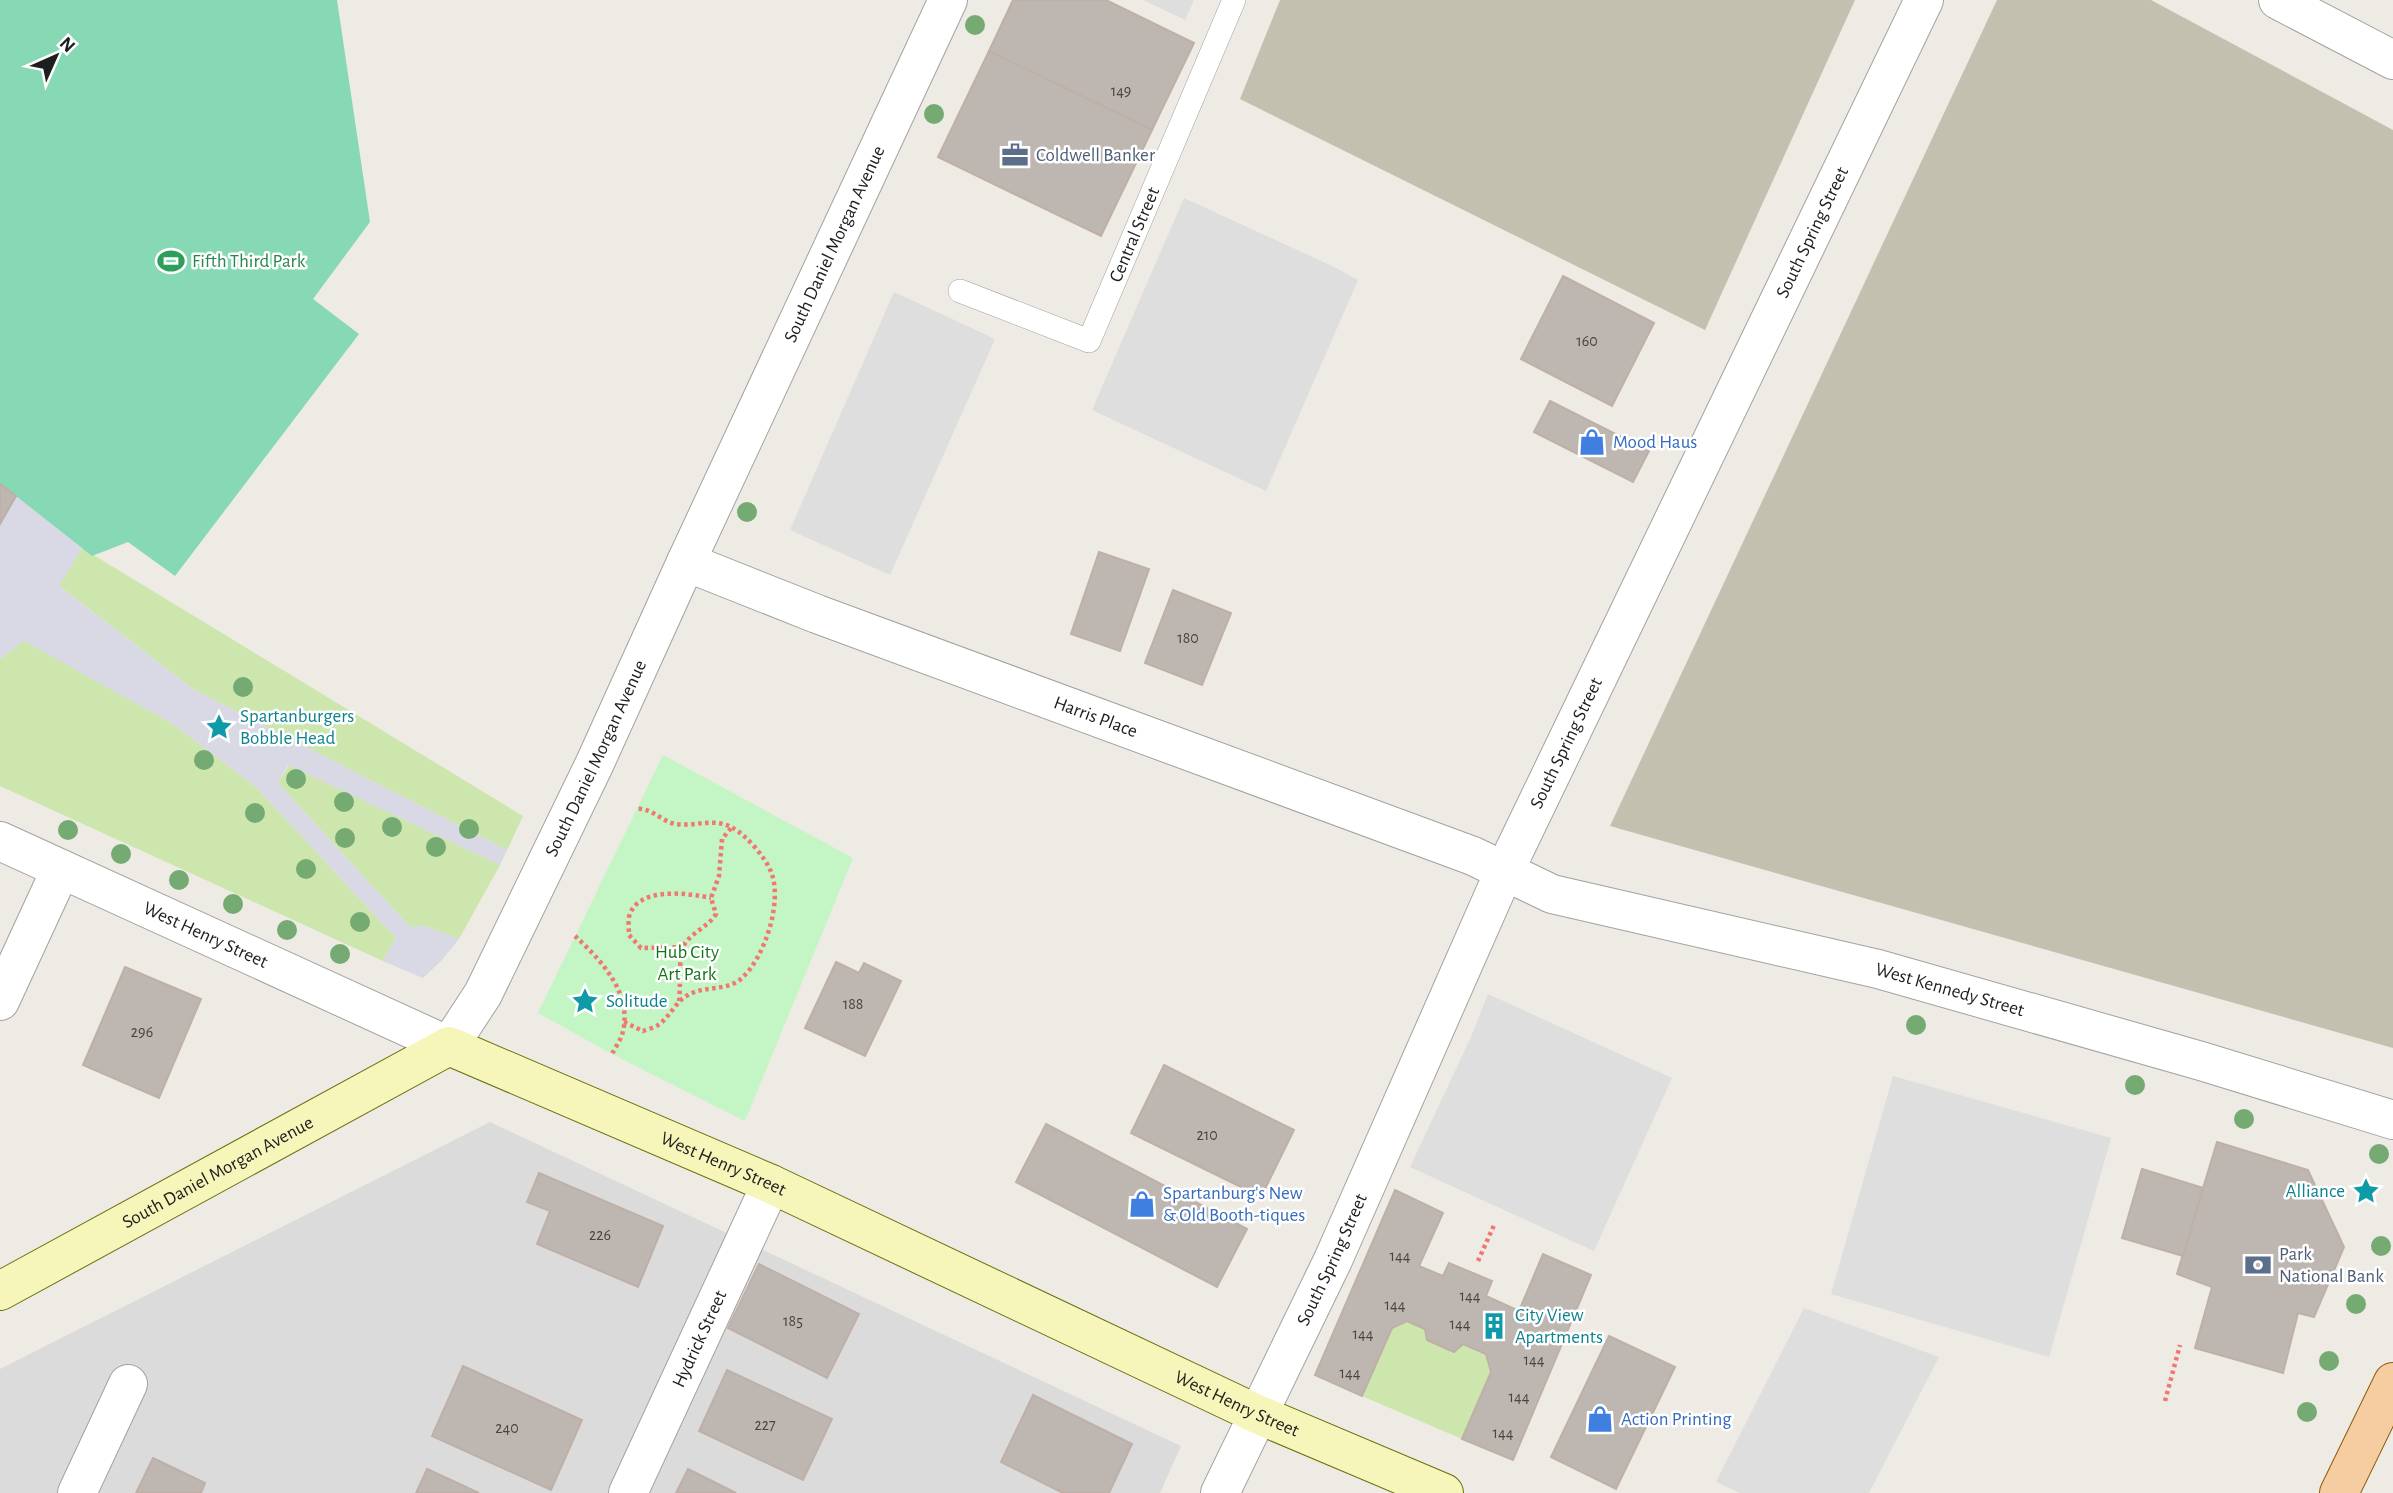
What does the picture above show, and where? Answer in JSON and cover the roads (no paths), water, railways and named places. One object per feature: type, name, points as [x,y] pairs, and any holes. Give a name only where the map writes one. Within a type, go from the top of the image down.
[{"type":"main road","name":"West Henry Street","points":[[449,1046],[771,1184],[1256,1414],[1444,1493]]},
{"type":"main road","name":"South Daniel Morgan Avenue","points":[[0,1291],[449,1046]]},
{"type":"main road","points":[[2339,1493],[2393,1382]]},
{"type":"street","name":"South Daniel Morgan Avenue","points":[[449,1046],[483,994],[594,765],[948,0]]},
{"type":"street","name":"South Spring Street","points":[[1220,1493],[1333,1260],[1504,872],[1924,0]]},
{"type":"street","points":[[2278,0],[2393,60]]},
{"type":"street","name":"Harris Place","points":[[686,562],[830,619],[1473,856],[1504,872]]},
{"type":"street","name":"West Henry Street","points":[[0,841],[449,1046]]},
{"type":"street","points":[[0,1001],[61,869]]},
{"type":"street","name":"West Kennedy Street","points":[[1504,872],[1552,894],[1878,969],[2201,1061],[2393,1120]]},
{"type":"street","name":"Hydrick Street","points":[[628,1493],[771,1184]]},
{"type":"street","points":[[77,1493],[128,1384]]},
{"type":"lane","name":"Central Street","points":[[960,291],[1088,341],[1234,0]]},
{"type":"place","name":"Coldwell Banker","points":[[1015,155]]},
{"type":"place","name":"Fifth Third Park","points":[[171,261]]},
{"type":"place","name":"Mood Haus","points":[[1592,442]]},
{"type":"place","name":"Spartanburgers Bobble Head","points":[[219,727]]},
{"type":"place","name":"Solitude","points":[[585,1001]]},
{"type":"place","name":"Alliance","points":[[2366,1191]]},
{"type":"place","name":"Spartanburg's New & Old Booth-tiques","points":[[1142,1204]]},
{"type":"place","name":"Park National Bank","points":[[2258,1265]]},
{"type":"place","name":"City View Apartments","points":[[1494,1326]]},
{"type":"place","name":"Action Printing","points":[[1600,1419]]},
{"type":"park label","name":"Hub City Art Park","points":[[687,963]]}]
